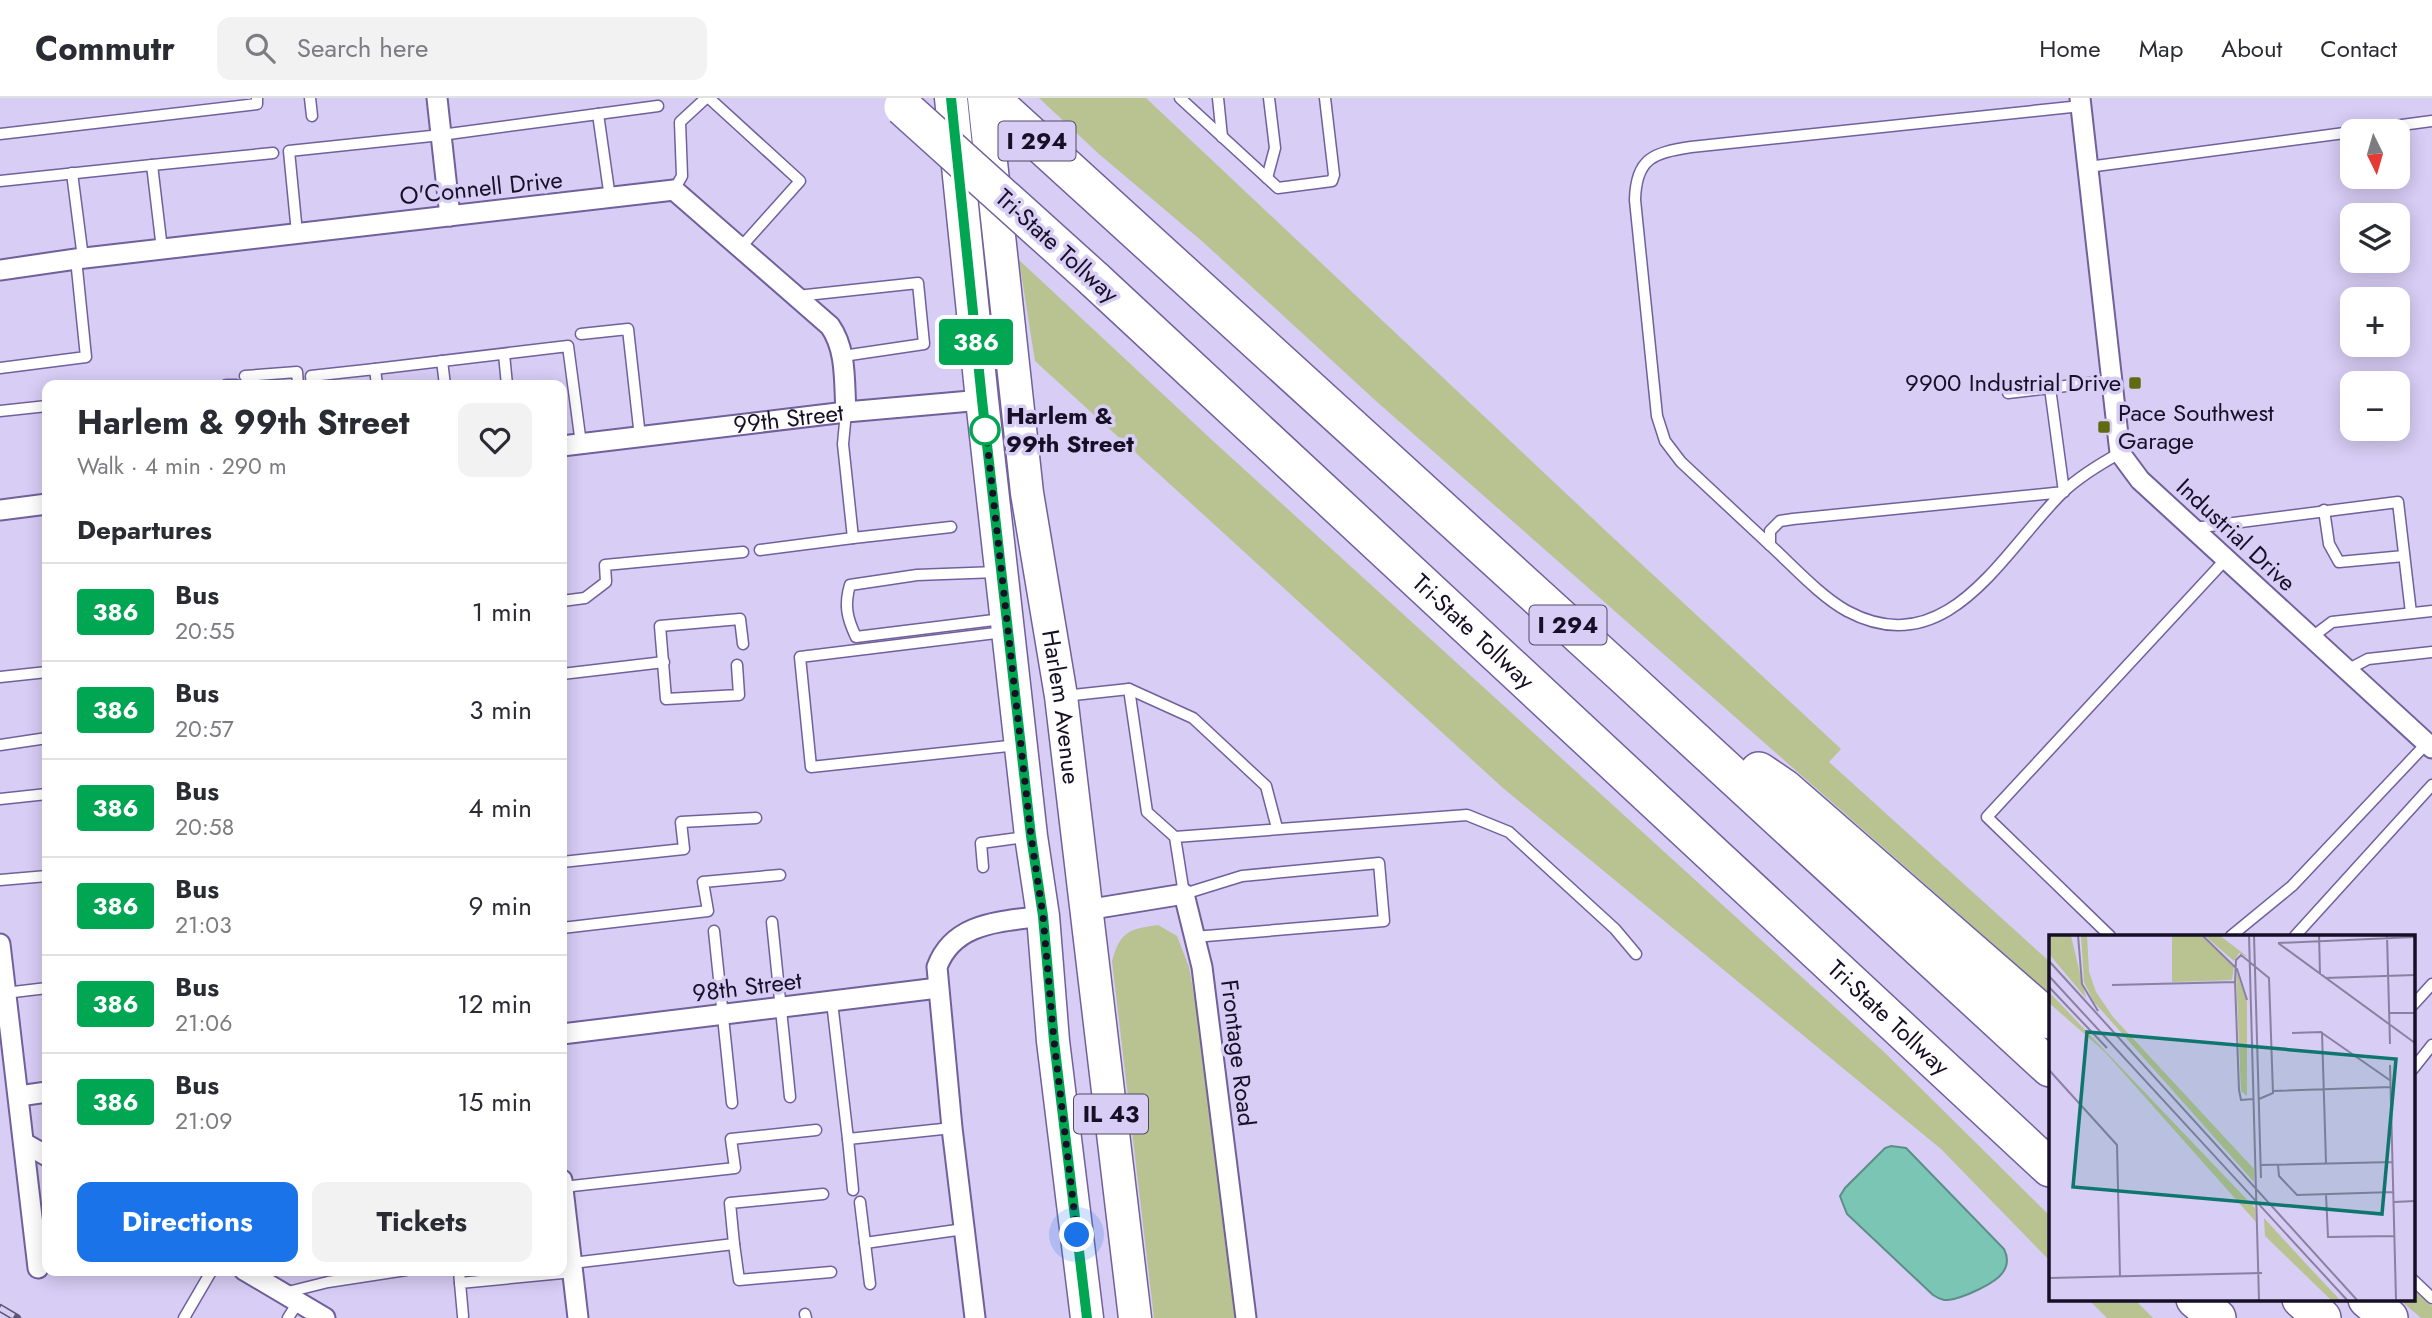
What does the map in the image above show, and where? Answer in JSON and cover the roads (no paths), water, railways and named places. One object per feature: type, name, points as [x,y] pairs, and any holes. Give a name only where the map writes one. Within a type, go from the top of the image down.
[{"type":"highway","name":"I 294","points":[[990,98],[2049,1067]]},
{"type":"highway","name":"Tri-State Tollway","points":[[898,103],[1094,279],[2049,1167]]},
{"type":"highway","points":[[1619,671],[1784,788],[2049,1019]]},
{"type":"highway","points":[[2185,1300],[2202,1318]]},
{"type":"highway","points":[[2196,1300],[2217,1318]]},
{"type":"highway","points":[[2302,1300],[2322,1318]]},
{"type":"highway","points":[[2368,1300],[2389,1318]]},
{"type":"main road","name":"Harlem Avenue","points":[[951,98],[1020,745],[1043,916],[1054,1041],[1087,1318]]},
{"type":"main road","name":"Harlem Avenue","points":[[984,98],[1027,493],[1061,696],[1135,1318]]},
{"type":"main road","name":"99th Street","points":[[982,400],[1015,395]]},
{"type":"street","points":[[437,98],[450,216]]},
{"type":"street","points":[[2081,102],[2120,453]]},
{"type":"street","points":[[674,190],[797,296],[837,335],[842,356],[846,412]]},
{"type":"street","name":"O'Connell Drive","points":[[0,270],[79,258],[674,190]]},
{"type":"street","name":"99th Street","points":[[571,445],[846,412],[982,400]]},
{"type":"street","name":"Industrial Drive","points":[[2120,453],[2140,480],[2429,745]]},
{"type":"street","points":[[0,510],[42,505]]},
{"type":"street","points":[[1086,910],[1184,894]]},
{"type":"street","name":"Frontage Road","points":[[1184,894],[1202,967],[1246,1318]]},
{"type":"street","points":[[975,1318],[952,1128],[937,967],[942,953],[954,940],[983,925],[1043,916]]},
{"type":"street","points":[[0,944],[38,1269]]},
{"type":"street","name":"98th Street","points":[[567,1033],[938,989]]},
{"type":"street","points":[[19,1096],[42,1094]]},
{"type":"street","points":[[24,1143],[42,1153]]},
{"type":"street","points":[[567,1229],[578,1318]]},
{"type":"street","points":[[252,1276],[290,1304],[326,1318]]},
{"type":"lane","points":[[0,134],[257,104],[257,98]]},
{"type":"lane","points":[[310,98],[312,116]]},
{"type":"lane","points":[[674,190],[682,176],[680,122],[708,98],[800,181],[741,247]]},
{"type":"lane","points":[[1180,98],[1278,188],[1332,181],[1334,175],[1325,98]]},
{"type":"lane","points":[[1218,98],[1223,137]]},
{"type":"lane","points":[[1267,178],[1275,148],[1269,98]]},
{"type":"lane","points":[[2081,102],[1691,147],[1665,151],[1645,162],[1635,179],[1635,200],[1657,416],[1665,441],[1681,462],[1770,545],[1846,610],[1878,624],[1914,624],[1946,614],[1970,596],[2064,492],[2094,467],[2120,453]]},
{"type":"lane","points":[[297,233],[289,150],[441,135],[658,106]]},
{"type":"lane","points":[[598,114],[610,198]]},
{"type":"lane","points":[[2410,124],[2432,121]]},
{"type":"lane","points":[[2088,167],[2340,134]]},
{"type":"lane","points":[[0,181],[273,153]]},
{"type":"lane","points":[[152,165],[162,249]]},
{"type":"lane","points":[[0,368],[86,357],[72,173]]},
{"type":"lane","points":[[797,296],[918,283],[925,344],[842,356]]},
{"type":"lane","points":[[582,334],[628,329],[640,438]]},
{"type":"lane","points":[[311,380],[311,376],[568,346],[571,445]]},
{"type":"lane","points":[[504,354],[507,380]]},
{"type":"lane","points":[[442,361],[444,380]]},
{"type":"lane","points":[[375,369],[376,380]]},
{"type":"lane","points":[[245,376],[297,372],[298,380]]},
{"type":"lane","points":[[2008,393],[2113,380]]},
{"type":"lane","points":[[2050,388],[2064,492]]},
{"type":"lane","points":[[0,411],[42,407]]},
{"type":"lane","points":[[846,412],[843,444],[853,538]]},
{"type":"lane","points":[[1770,545],[1770,531],[1780,522],[1793,519],[2064,492]]},
{"type":"lane","points":[[2193,528],[2398,502],[2411,613]]},
{"type":"lane","points":[[2324,510],[2329,544],[2339,562],[2404,556]]},
{"type":"lane","points":[[760,550],[951,527]]},
{"type":"lane","points":[[567,600],[585,598],[606,582],[605,565],[743,552]]},
{"type":"lane","points":[[2109,935],[1987,817],[2226,559]]},
{"type":"lane","points":[[1001,572],[917,575],[850,585],[846,600],[847,617],[856,637],[1007,625]]},
{"type":"lane","points":[[2312,637],[2332,622],[2432,611]]},
{"type":"lane","points":[[737,665],[739,695],[666,699],[660,626],[740,620],[743,644]]},
{"type":"lane","points":[[1007,625],[800,657],[811,767],[1020,745]]},
{"type":"lane","points":[[2347,670],[2368,659],[2432,652]]},
{"type":"lane","points":[[567,673],[664,662]]},
{"type":"lane","points":[[0,677],[42,673]]},
{"type":"lane","points":[[1129,689],[1147,811],[1175,837],[1184,894],[1242,876],[1379,863],[1384,921],[1194,937]]},
{"type":"lane","points":[[1061,696],[1129,689],[1192,718],[1266,786],[1277,828]]},
{"type":"lane","points":[[0,745],[42,739]]},
{"type":"lane","points":[[2232,935],[2292,886],[2429,745]]},
{"type":"lane","points":[[2296,935],[2432,785]]},
{"type":"lane","points":[[0,799],[42,795]]},
{"type":"lane","points":[[1175,837],[1467,815],[1509,832],[1615,929],[1636,954]]},
{"type":"lane","points":[[567,861],[684,849],[681,822],[756,818]]},
{"type":"lane","points":[[983,867],[981,843],[1031,836]]},
{"type":"lane","points":[[567,927],[708,911],[703,882],[780,875]]},
{"type":"lane","points":[[0,880],[42,876]]},
{"type":"lane","points":[[772,922],[790,1097]]},
{"type":"lane","points":[[714,931],[732,1103]]},
{"type":"lane","points":[[2414,1004],[2432,984]]},
{"type":"lane","points":[[5,993],[42,989]]},
{"type":"lane","points":[[832,1002],[853,1190]]},
{"type":"lane","points":[[2414,1068],[2432,1045]]},
{"type":"lane","points":[[848,1139],[952,1128]]},
{"type":"lane","points":[[567,1198],[735,1168],[732,1139],[816,1130]]},
{"type":"lane","points":[[823,1194],[730,1203],[734,1244],[739,1280],[831,1272]]},
{"type":"lane","points":[[860,1202],[870,1284]]},
{"type":"lane","points":[[865,1244],[964,1229]]},
{"type":"lane","points":[[567,1268],[734,1244]]},
{"type":"lane","points":[[184,1318],[208,1276]]},
{"type":"lane","points":[[290,1304],[328,1282],[367,1276]]},
{"type":"lane","points":[[459,1276],[463,1316]]},
{"type":"lane","points":[[460,1283],[509,1276]]},
{"type":"lane","points":[[2414,1281],[2432,1298]]},
{"type":"railway","points":[[0,1308],[17,1318]]},
{"type":"place","name":"9900 Industrial Drive","points":[[2135,383]]},
{"type":"place","name":"Pace Southwest Garage","points":[[2104,427]]},
{"type":"place","name":"Harlem & 99th Street","points":[[985,430]]}]
